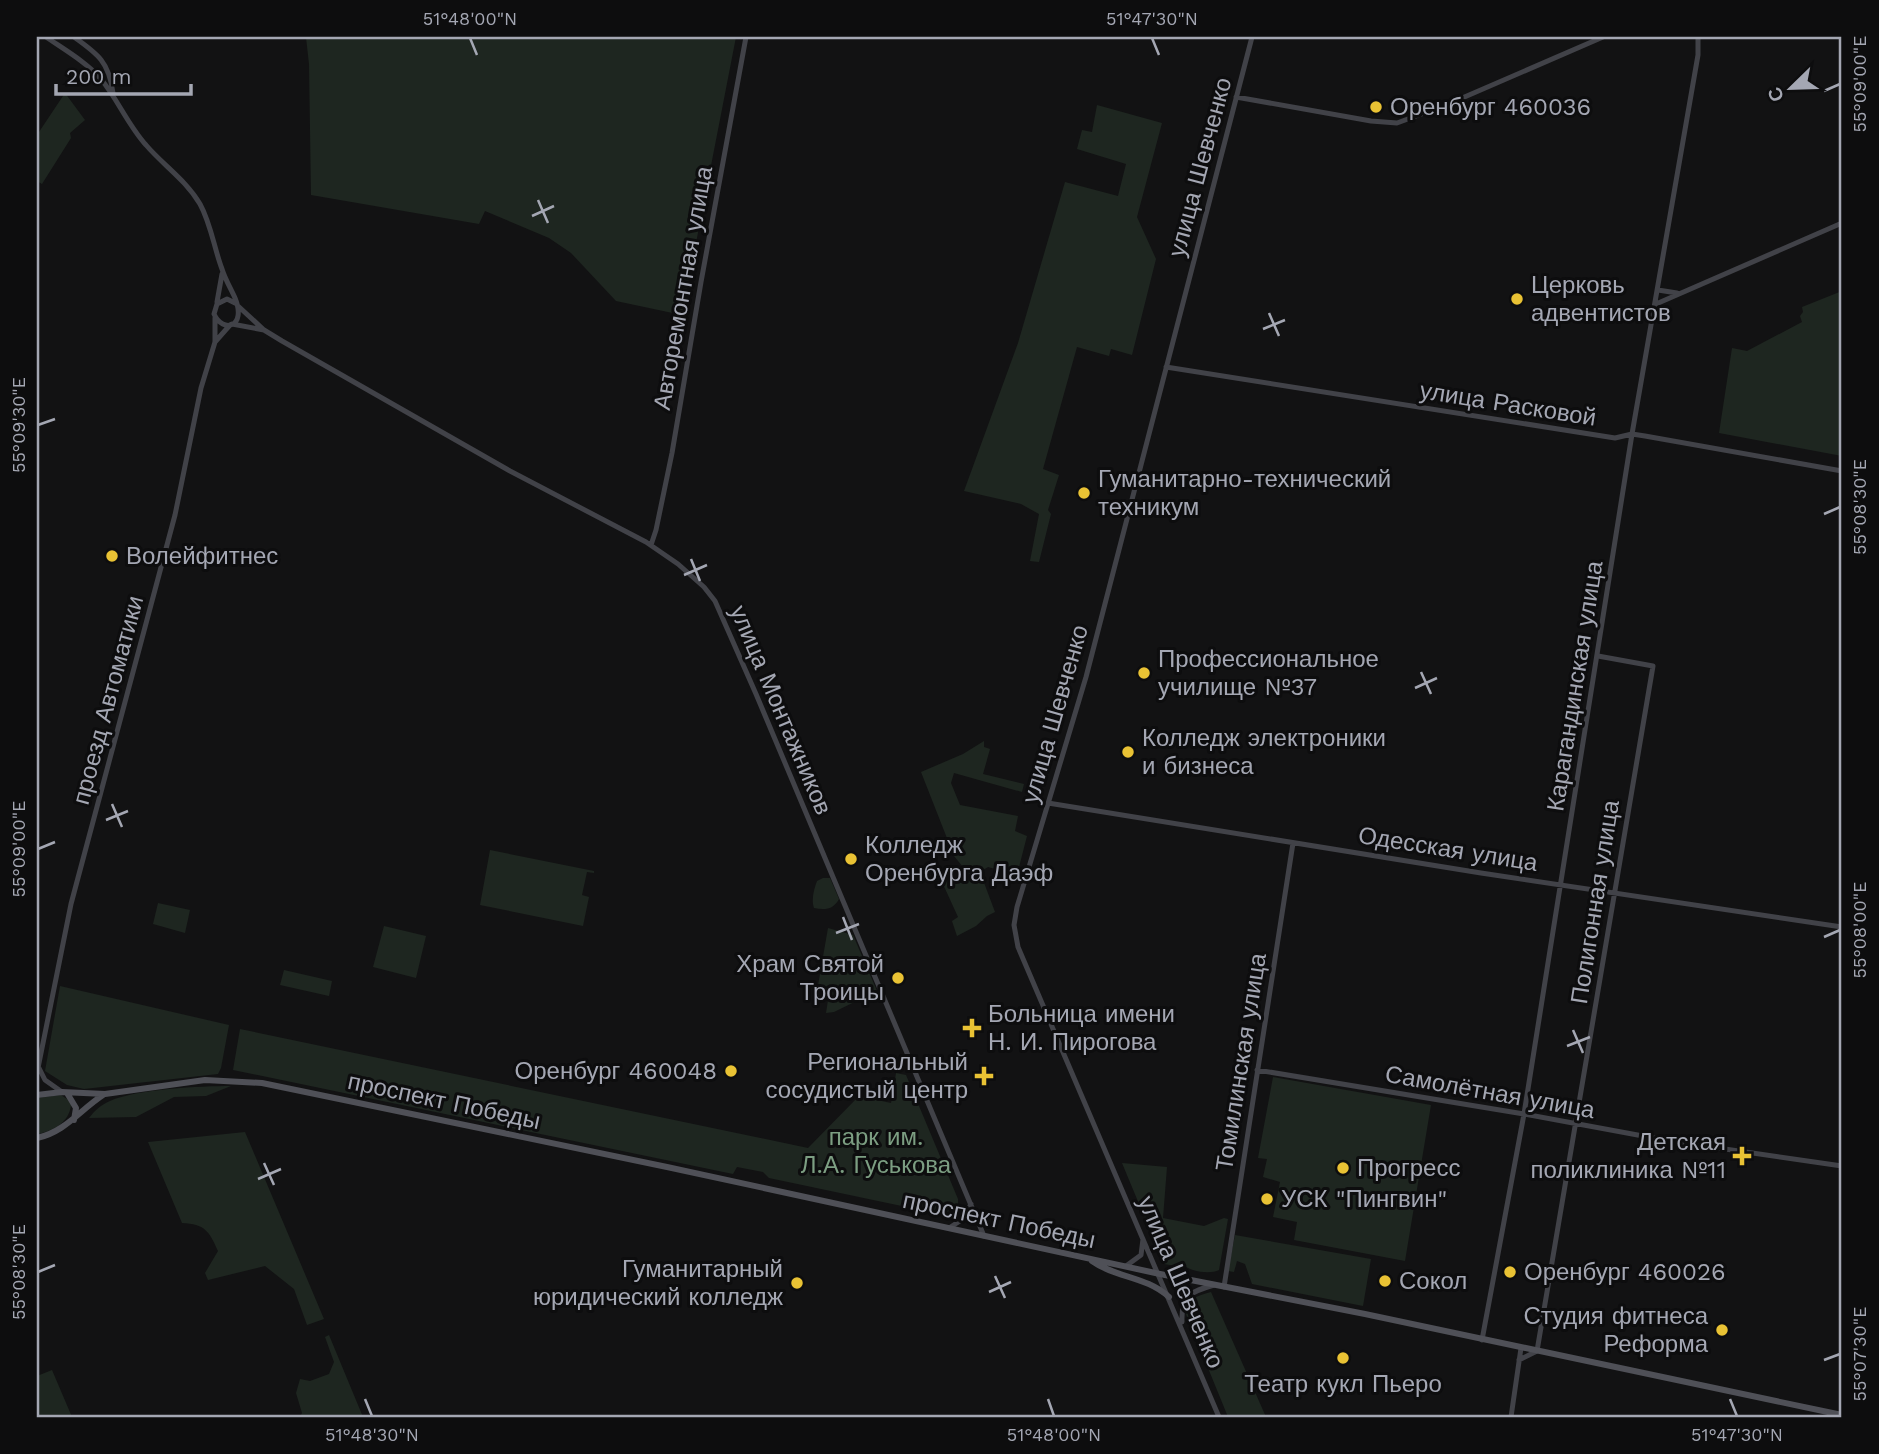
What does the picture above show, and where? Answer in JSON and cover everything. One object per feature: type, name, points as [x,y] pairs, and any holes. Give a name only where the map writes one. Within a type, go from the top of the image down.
[{"type":"main road","name":"улица Монтажников","points":[[46,37],[91,69],[113,96],[140,138],[194,195],[205,214],[222,271],[238,305],[264,330],[510,471],[650,545],[689,572],[715,601],[984,1236]]},
{"type":"main road","points":[[74,37],[101,58],[98,66],[91,69]]},
{"type":"main road","name":"Авторемонтная улица","points":[[650,545],[659,520],[672,453],[746,37]]},
{"type":"main road","name":"улица Шевченко","points":[[1219,1417],[1016,943],[1014,925],[1017,907],[1086,677],[1252,37]]},
{"type":"main road","points":[[1236,97],[1371,121],[1406,121],[1603,37]]},
{"type":"main road","name":"Карагандинская улица","points":[[1482,1340],[1524,1114],[1632,434],[1699,49],[1698,37]]},
{"type":"main road","name":"улица Монтажников","points":[[101,58],[109,71],[113,96]]},
{"type":"main road","points":[[1656,304],[1842,223]]},
{"type":"main road","name":"улица Монтажников","points":[[217,303],[222,271]]},
{"type":"main road","points":[[1658,290],[1677,293]]},
{"type":"main road","points":[[227,299],[238,305],[238,318],[231,324],[221,324],[215,318],[217,303],[227,299]]},
{"type":"main road","name":"проезд Автоматики","points":[[38,1070],[66,924],[158,587],[201,388],[215,342],[215,318]]},
{"type":"main road","name":"улица Монтажников","points":[[231,324],[264,330]]},
{"type":"main road","name":"проезд Автоматики","points":[[215,342],[231,324]]},
{"type":"main road","name":"улица Расковой","points":[[1167,367],[1607,437],[1621,438],[1632,434],[1842,471]]},
{"type":"main road","name":"Полигонная улица","points":[[1537,1351],[1653,666],[1598,656]]},
{"type":"main road","name":"Одесская улица","points":[[1048,803],[1842,927]]},
{"type":"main road","name":"Томилинская улица","points":[[1224,1287],[1293,843]]},
{"type":"main road","points":[[38,1070],[45,1080],[65,1092],[76,1108],[74,1121]]},
{"type":"main road","name":"Самолётная улица","points":[[1257,1070],[1680,1143],[1842,1166]]},
{"type":"main road","name":"проспект Победы","points":[[37,1095],[65,1092],[105,1094],[205,1080],[262,1083],[1160,1275],[1842,1415]]},
{"type":"main road","points":[[37,1138],[56,1132],[74,1121],[105,1094]]},
{"type":"main road","points":[[949,1228],[963,1219],[971,1204]]},
{"type":"main road","points":[[1125,1267],[1141,1255],[1143,1236]]},
{"type":"main road","points":[[1087,1258],[1102,1268],[1154,1285],[1169,1297]]},
{"type":"main road","points":[[1182,1328],[1184,1300],[1191,1294],[1214,1286]]},
{"type":"main road","points":[[1511,1417],[1521,1348]]},
{"type":"main road","points":[[1519,1360],[1537,1351]]},
{"type":"green space","points":[[306,37],[736,37],[682,315],[616,301],[571,253],[549,238],[485,211],[479,224],[311,195],[309,64]]},
{"type":"green space","points":[[65,93],[85,120],[70,133],[71,138],[42,184],[37,181],[37,135]]},
{"type":"green space","points":[[1097,105],[1162,123],[1137,217],[1156,259],[1132,355],[1111,349],[1109,356],[1077,347],[1043,469],[1059,475],[1048,510],[1051,514],[1039,562],[1030,561],[1039,514],[1021,504],[964,491],[1018,343],[1065,182],[1118,196],[1126,164],[1077,149],[1082,130],[1092,132]]},
{"type":"green space","points":[[1842,291],[1842,456],[1719,433],[1732,348],[1747,351],[1802,322],[1802,307]]},
{"type":"green space","points":[[984,741],[984,747],[990,749],[983,774],[1024,784],[1022,792],[954,773],[951,783],[960,805],[1018,816],[1015,831],[1027,836],[1017,875],[988,867],[980,872],[995,912],[957,936],[952,921],[958,917],[942,882],[967,872],[954,856],[921,772],[963,754]]},
{"type":"green space","points":[[490,850],[594,871],[587,872],[582,895],[589,897],[583,926],[480,905]]},
{"type":"green space","points":[[830,878],[839,899],[828,908],[814,908],[815,887],[817,881]]},
{"type":"green space","points":[[158,903],[190,910],[185,933],[153,924]]},
{"type":"green space","points":[[384,926],[426,936],[416,978],[373,967]]},
{"type":"green space","points":[[828,928],[853,935],[877,991],[834,1012],[826,1013],[829,994],[817,991]]},
{"type":"green space","points":[[284,970],[332,981],[329,996],[280,985]]},
{"type":"green space","points":[[60,986],[229,1025],[218,1074],[84,1089],[67,1085],[45,1071]]},
{"type":"green space","name":"парк им. Л.А. Гуськова","points":[[240,1029],[808,1148],[859,1096],[891,1103],[896,1073],[906,1075],[958,1199],[958,1210],[949,1216],[769,1178],[763,1172],[737,1167],[733,1174],[233,1070]]},
{"type":"green space","name":"Прогресс","points":[[1273,1077],[1431,1105],[1405,1261],[1294,1240],[1297,1222],[1273,1217],[1280,1182],[1263,1177],[1267,1159],[1258,1158]]},
{"type":"green space","points":[[231,1086],[206,1096],[174,1097],[136,1117],[89,1118],[98,1108],[121,1097],[152,1091]]},
{"type":"green space","points":[[61,1095],[71,1105],[67,1117],[49,1131],[37,1134],[37,1098]]},
{"type":"green space","points":[[245,1132],[324,1319],[307,1325],[294,1289],[265,1266],[208,1280],[205,1273],[218,1251],[205,1230],[196,1225],[182,1223],[148,1142]]},
{"type":"green space","points":[[1122,1163],[1167,1167],[1163,1218],[1204,1226],[1228,1219],[1219,1270],[1199,1272],[1182,1264],[1164,1264]]},
{"type":"green space","points":[[1235,1235],[1371,1259],[1363,1306],[1252,1284],[1245,1264],[1237,1261],[1234,1272],[1228,1271]]},
{"type":"green space","points":[[1211,1292],[1266,1417],[1228,1417],[1186,1314],[1194,1299]]},
{"type":"green space","points":[[329,1335],[363,1417],[300,1417],[302,1413],[296,1393],[300,1379],[310,1381],[329,1374],[334,1362],[325,1337]]},
{"type":"green space","points":[[52,1370],[72,1417],[37,1417],[37,1376]]},
{"type":"place","name":"Оренбург 460036","points":[[1376,107]]},
{"type":"place","name":"Церковь адвентистов","points":[[1517,299]]},
{"type":"place","name":"Гуманитарно-технический техникум","points":[[1084,493]]},
{"type":"place","name":"Волейфитнес","points":[[112,556]]},
{"type":"place","name":"Профессиональное училище №37","points":[[1144,673]]},
{"type":"place","name":"Колледж электроники и бизнеса","points":[[1128,752]]},
{"type":"place","name":"Колледж Оренбурга Даэф","points":[[851,859]]},
{"type":"place","name":"Храм Святой Троицы","points":[[898,978]]},
{"type":"place","name":"Больница имени Н. И. Пирогова","points":[[972,1028]]},
{"type":"place","name":"Оренбург 460048","points":[[731,1071]]},
{"type":"place","name":"Региональный сосудистый центр","points":[[984,1076]]},
{"type":"place","name":"Детская поликлиника №11","points":[[1742,1156]]},
{"type":"place","name":"Прогресс","points":[[1343,1168]]},
{"type":"place","name":"УСК \"Пингвин\"","points":[[1267,1199]]},
{"type":"place","name":"Оренбург 460026","points":[[1510,1272]]},
{"type":"place","name":"Сокол","points":[[1385,1281]]},
{"type":"place","name":"Гуманитарный юридический колледж","points":[[797,1283]]},
{"type":"place","name":"Студия фитнеса Реформа","points":[[1722,1330]]},
{"type":"place","name":"Театр кукл Пьеро","points":[[1343,1358]]}]
